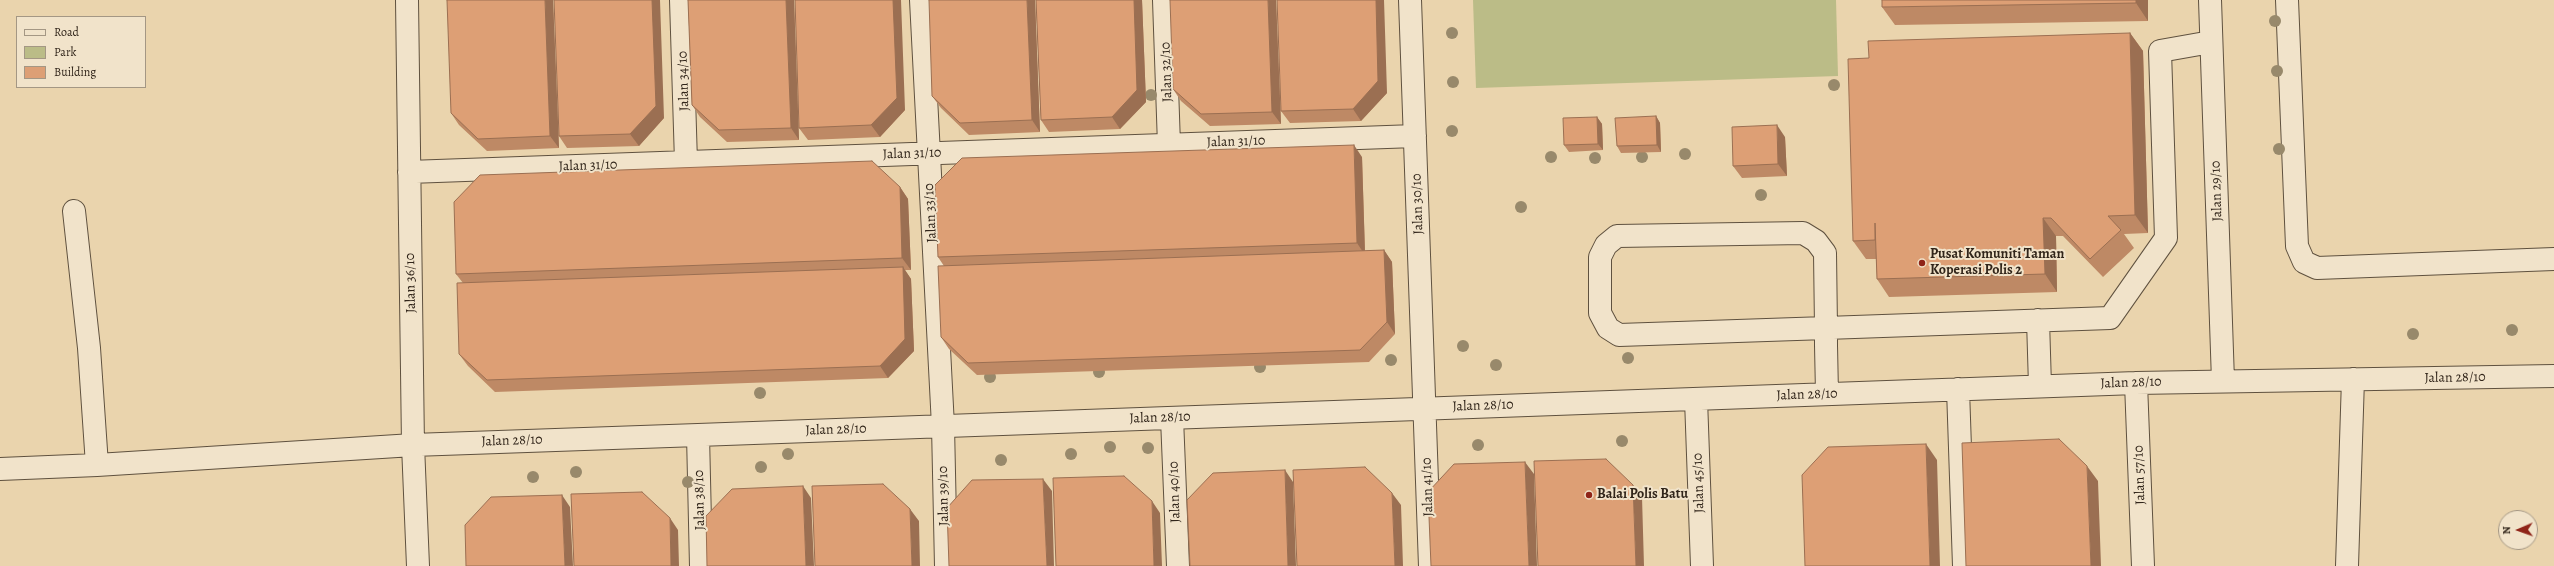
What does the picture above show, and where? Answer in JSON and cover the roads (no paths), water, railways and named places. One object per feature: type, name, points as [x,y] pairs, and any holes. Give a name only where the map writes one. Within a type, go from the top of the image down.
[{"type":"street","name":"Jalan 36/10","points":[[407,0],[413,445],[418,566]]},
{"type":"street","name":"Jalan 34/10","points":[[681,0],[686,162]]},
{"type":"street","name":"Jalan 33/10","points":[[921,0],[927,153],[943,426]]},
{"type":"street","name":"Jalan 32/10","points":[[1164,0],[1169,145]]},
{"type":"street","name":"Jalan 30/10","points":[[1410,0],[1425,408]]},
{"type":"street","name":"Jalan 29/10","points":[[2210,0],[2223,381]]},
{"type":"street","points":[[2288,0],[2297,246],[2304,262],[2317,268],[2554,259]]},
{"type":"street","points":[[1827,394],[1826,328],[1826,253],[1816,241],[1803,232],[1617,236],[1606,245],[1600,257],[1600,313],[1608,328],[1619,335],[1826,328],[2038,320],[2110,318],[2166,238],[2160,51],[2211,42]]},
{"type":"street","name":"Jalan 31/10","points":[[409,172],[1415,136]]},
{"type":"street","points":[[74,211],[89,348],[97,465]]},
{"type":"street","points":[[2038,320],[2040,386]]},
{"type":"street","name":"Jalan 28/10","points":[[0,469],[97,465],[413,445],[1425,408],[2136,383],[2554,376]]},
{"type":"street","points":[[2347,566],[2353,379]]},
{"type":"street","name":"Jalan 57/10","points":[[2136,383],[2143,566]]},
{"type":"street","points":[[1958,389],[1964,566]]},
{"type":"street","name":"Jalan 45/10","points":[[1696,399],[1702,566]]},
{"type":"street","name":"Jalan 41/10","points":[[1425,408],[1430,566]]},
{"type":"street","name":"Jalan 40/10","points":[[1172,418],[1178,566]]},
{"type":"street","name":"Jalan 39/10","points":[[943,426],[946,566]]},
{"type":"street","name":"Jalan 38/10","points":[[698,435],[701,566]]},
{"type":"place","name":"Pusat Komuniti Taman Koperasi Polis 2","points":[[1922,263]]},
{"type":"place","name":"Balai Polis Batu","points":[[1589,495]]}]
